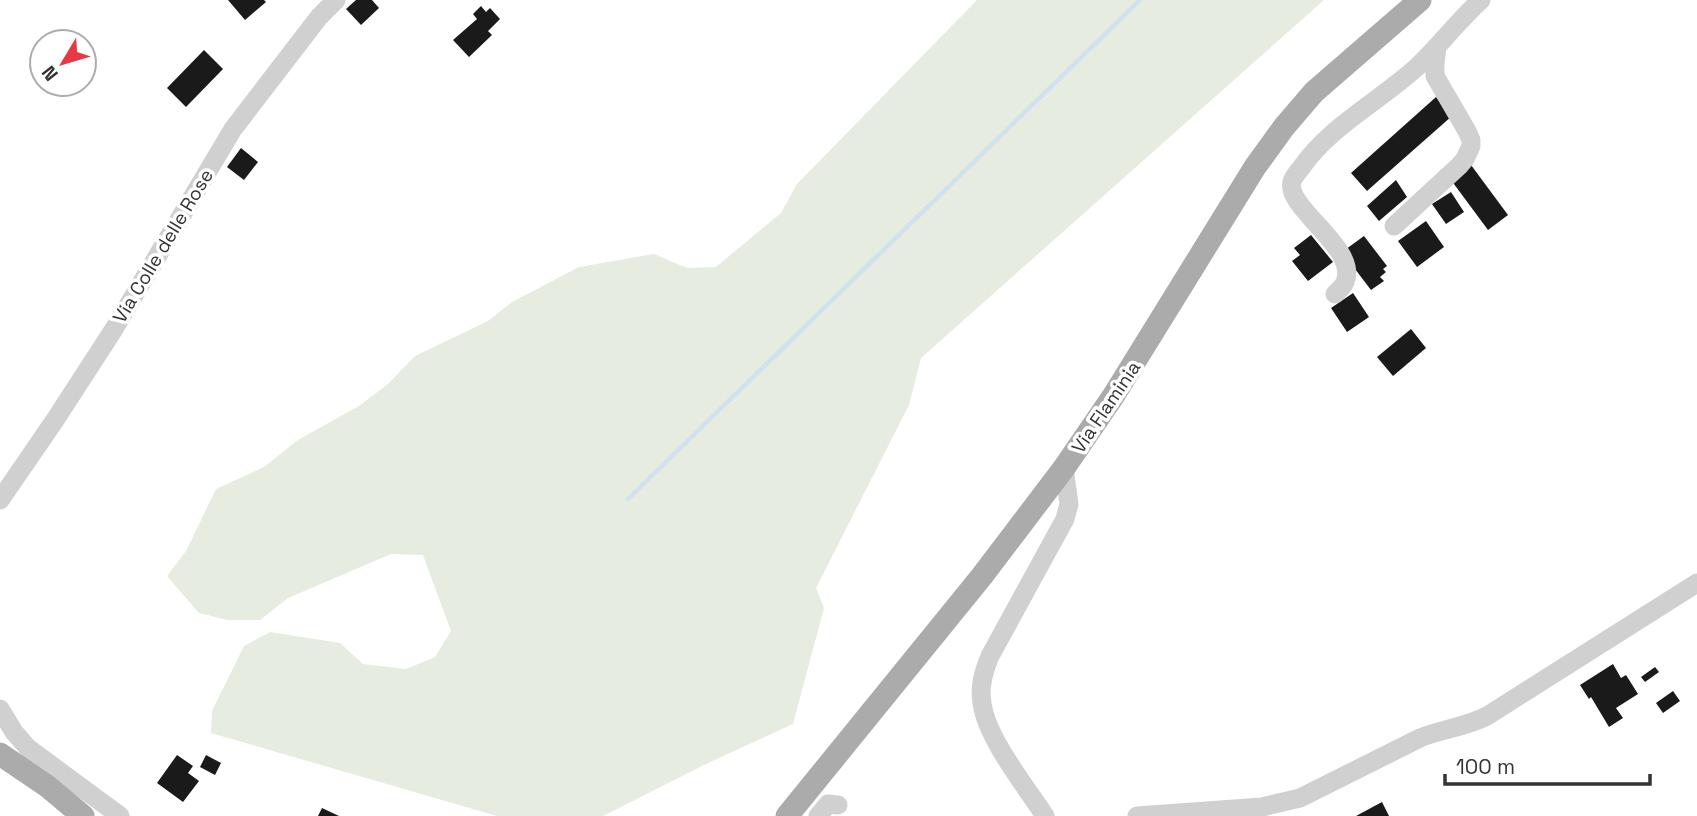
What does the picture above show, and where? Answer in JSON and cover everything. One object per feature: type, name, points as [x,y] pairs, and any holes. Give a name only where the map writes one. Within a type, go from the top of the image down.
[{"type":"main road","name":"Via Flaminia","points":[[787,816],[982,576],[1065,468],[1114,396],[1255,167],[1284,127],[1314,92],[1420,0]]},
{"type":"main road","points":[[0,754],[47,786],[83,816]]},
{"type":"street","name":"Via Colle delle Rose","points":[[0,500],[114,329],[233,129],[319,17],[336,0]]},
{"type":"street","points":[[1335,294],[1347,278],[1345,264],[1332,242],[1297,200],[1292,191],[1292,181],[1306,160],[1324,141],[1409,73],[1481,0]]},
{"type":"street","points":[[1394,226],[1459,166],[1471,146],[1467,131],[1436,76],[1437,47]]},
{"type":"street","points":[[1045,816],[993,735],[982,704],[981,689],[983,673],[990,656],[1065,519],[1069,504],[1065,468]]},
{"type":"street","points":[[1137,816],[1262,807],[1300,798],[1420,738],[1487,716],[1697,583]]},
{"type":"street","points":[[0,709],[13,732],[29,748],[120,816]]},
{"type":"street","points":[[818,816],[828,804],[838,805]]},
{"type":"shaded area","points":[[977,0],[1324,0],[921,358],[909,405],[816,588],[824,608],[793,724],[603,816],[497,816],[211,733],[212,711],[244,646],[270,632],[340,643],[363,664],[406,669],[435,657],[451,631],[423,555],[391,554],[288,598],[260,620],[227,620],[199,613],[167,576],[186,551],[216,489],[264,467],[298,440],[359,406],[388,384],[415,356],[488,321],[512,302],[579,267],[654,254],[687,268],[716,267],[781,213],[797,184]]},
{"type":"building","points":[[228,0],[264,0],[266,2],[245,20]]},
{"type":"building","points":[[356,0],[372,0],[379,8],[361,25],[346,9]]},
{"type":"building","points":[[481,6],[486,12],[490,8],[500,19],[488,31],[492,35],[469,57],[453,40],[477,19],[473,14]]},
{"type":"building","points":[[204,50],[223,69],[186,107],[167,88]]},
{"type":"building","points":[[1436,97],[1452,116],[1367,191],[1351,173]]},
{"type":"building","points":[[241,148],[258,162],[244,180],[227,167]]},
{"type":"building","points":[[1471,165],[1508,215],[1488,230],[1451,180]]},
{"type":"building","points":[[1396,180],[1407,197],[1379,221],[1367,206]]},
{"type":"building","points":[[1451,192],[1464,212],[1446,224],[1432,204]]},
{"type":"building","points":[[1426,221],[1444,247],[1417,267],[1398,241]]},
{"type":"building","points":[[1311,235],[1333,262],[1308,281],[1292,261],[1300,255],[1294,248]]},
{"type":"building","points":[[1364,236],[1387,266],[1383,269],[1386,272],[1380,277],[1384,281],[1371,290],[1342,252]]},
{"type":"building","points":[[1353,293],[1369,317],[1347,332],[1331,308]]},
{"type":"building","points":[[1411,329],[1426,348],[1393,376],[1377,357]]},
{"type":"building","points":[[1613,664],[1621,678],[1626,675],[1638,694],[1616,708],[1623,718],[1609,727],[1591,697],[1589,699],[1580,685]]},
{"type":"building","points":[[1655,667],[1659,672],[1645,682],[1641,677]]},
{"type":"building","points":[[1673,691],[1680,701],[1663,713],[1656,703]]},
{"type":"building","points":[[177,755],[193,766],[188,773],[199,781],[183,802],[157,783]]},
{"type":"building","points":[[206,755],[221,763],[215,775],[200,767]]},
{"type":"building","points":[[1382,802],[1389,816],[1356,816]]},
{"type":"building","points":[[322,808],[339,816],[318,816]]},
{"type":"waterway","points":[[628,499],[1140,0]]}]
